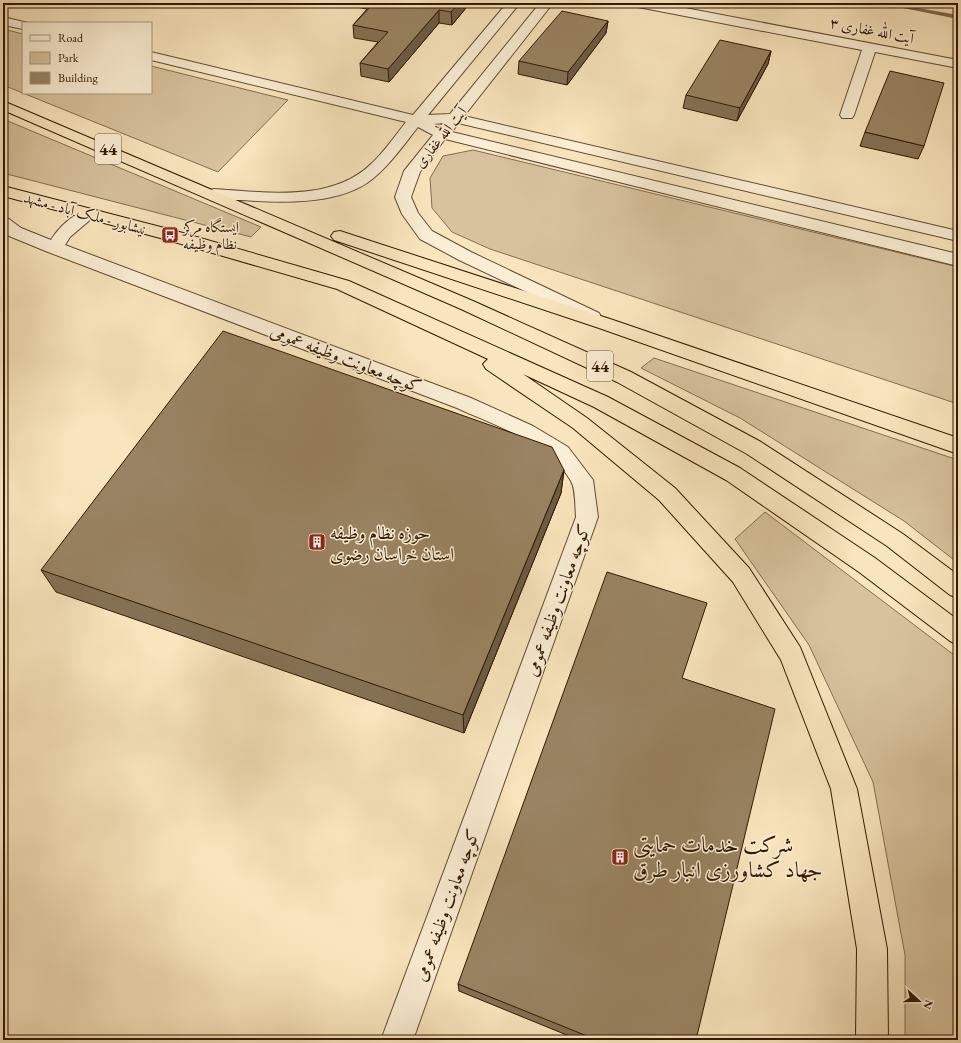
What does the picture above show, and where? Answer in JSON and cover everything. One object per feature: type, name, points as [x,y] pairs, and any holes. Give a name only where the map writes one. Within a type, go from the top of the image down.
[{"type":"highway","name":"44","points":[[3,105],[214,194],[467,305],[624,377],[754,448],[895,540],[958,588]]},
{"type":"highway","name":"نیشابور - ملک آباد - مشهد","points":[[3,191],[343,285],[439,327]]},
{"type":"highway","name":"44","points":[[214,194],[606,324],[958,446]]},
{"type":"highway","name":"44","points":[[439,327],[601,402],[733,474],[867,565],[958,634]]},
{"type":"highway","points":[[439,327],[580,423],[667,494],[741,575],[792,655],[844,789],[872,949],[872,1040]]},
{"type":"street","name":"آیت الله غفاری","points":[[214,194],[280,196],[318,194],[349,186],[376,168],[514,3]]},
{"type":"street","name":"آیت الله غفاری","points":[[547,3],[412,171],[403,197],[410,214],[426,234],[465,256],[606,324]]},
{"type":"street","name":"آیت الله غفاری ۳","points":[[638,3],[958,64]]},
{"type":"street","points":[[3,21],[22,25]]},
{"type":"street","points":[[847,115],[870,47]]},
{"type":"street","points":[[152,56],[416,120],[442,134],[958,260]]},
{"type":"street","points":[[416,120],[455,118],[958,236]]},
{"type":"street","points":[[54,248],[64,233],[89,214]]},
{"type":"street","name":"کوچه معاونت وظیفه عمومی","points":[[3,223],[15,232],[54,248],[464,403],[526,431],[561,453],[582,480],[588,517],[397,1040]]},
{"type":"green space","points":[[3,29],[22,34],[22,93],[3,85]]},
{"type":"green space","points":[[152,66],[288,100],[218,172],[25,94],[152,94]]},
{"type":"green space","points":[[3,119],[261,227],[251,237],[3,173]]},
{"type":"green space","points":[[473,150],[958,267],[958,404],[490,249],[452,232],[432,208],[430,178],[443,156]]},
{"type":"green space","points":[[654,358],[958,460],[958,563],[904,521],[740,418],[641,368]]},
{"type":"green space","points":[[765,512],[958,658],[958,1040],[905,1040],[905,955],[873,782],[809,645],[735,539]]},
{"type":"building","points":[[374,3],[459,3],[451,12],[439,10],[388,69],[360,63],[388,32],[353,25]]},
{"type":"building","points":[[562,11],[608,21],[568,72],[519,61]]},
{"type":"building","points":[[720,40],[771,51],[740,108],[686,95]]},
{"type":"building","points":[[890,71],[944,83],[924,146],[865,132]]},
{"type":"building","name":"حوزه نظام وظیفه استان خراسان رضوی","points":[[223,331],[552,447],[564,470],[463,715],[41,570]]},
{"type":"building","name":"شرکت خدمات حمایتی جهاد کشاورزی انبار طرق","points":[[607,572],[707,603],[682,678],[775,709],[696,1040],[597,1040],[458,984]]},
{"type":"waterway","points":[[881,3],[958,17]]},
{"type":"place","name":"ایستگاه مرکز نظام وظیفه","points":[[170,235]]},
{"type":"place","name":"حوزه نظام وظیفه استان خراسان رضوی","points":[[317,542]]},
{"type":"place","name":"شرکت خدمات حمایتی جهاد کشاورزی انبار طرق","points":[[620,857]]}]
